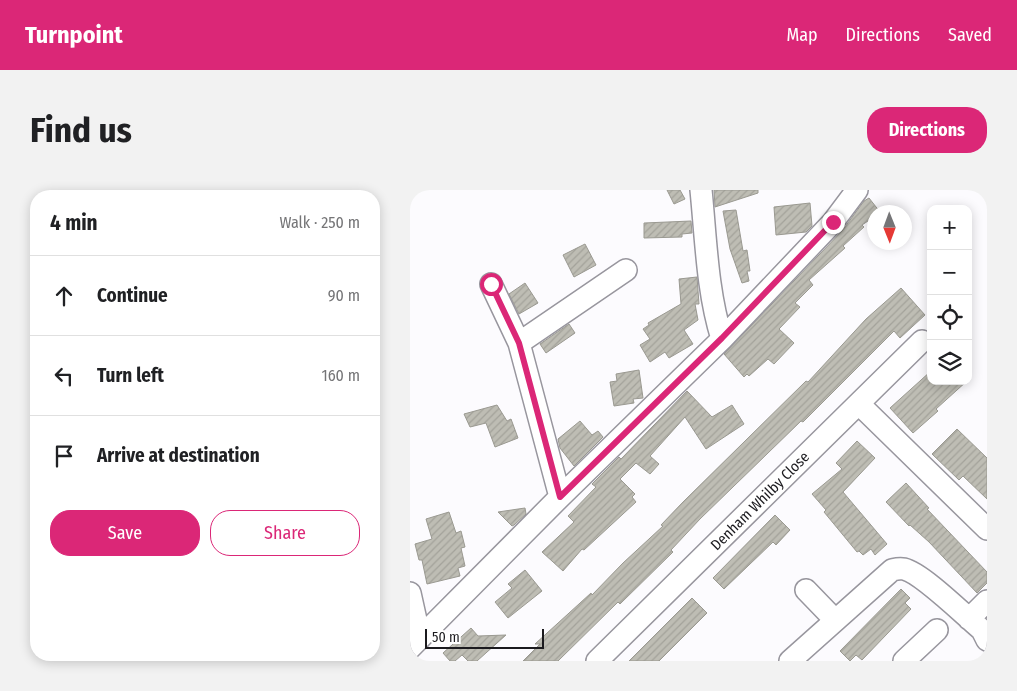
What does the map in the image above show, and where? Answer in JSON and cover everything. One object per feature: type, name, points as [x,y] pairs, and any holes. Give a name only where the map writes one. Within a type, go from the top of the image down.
[{"type":"street","points":[[701,190],[711,289],[715,317],[722,338]]},
{"type":"street","points":[[415,643],[722,338],[833,222],[857,190]]},
{"type":"street","points":[[519,343],[626,270]]},
{"type":"street","points":[[491,284],[519,343],[560,497]]},
{"type":"street","name":"Denham Whilby Close","points":[[597,661],[922,341]]},
{"type":"street","points":[[859,404],[987,529]]},
{"type":"street","points":[[804,657],[836,620],[892,570],[899,568],[905,569],[927,582],[982,630],[987,640]]},
{"type":"street","points":[[806,590],[836,620]]},
{"type":"street","points":[[410,593],[415,643]]},
{"type":"street","points":[[969,619],[987,600]]},
{"type":"street","points":[[904,661],[937,630]]},
{"type":"building","points":[[667,190],[680,190],[685,199],[674,204]]},
{"type":"building","points":[[714,190],[758,190],[758,193],[715,207]]},
{"type":"building","points":[[869,198],[874,205],[867,205],[867,222],[862,225],[864,227],[843,246],[845,248],[809,280],[813,285],[795,303],[800,307],[779,329],[794,343],[774,364],[768,359],[749,376],[747,374],[744,377],[724,354],[842,231],[864,201]]},
{"type":"building","points":[[810,203],[812,226],[806,232],[776,235],[774,207]]},
{"type":"building","points":[[736,210],[743,251],[747,250],[750,271],[747,271],[749,281],[742,283],[730,249],[723,211]]},
{"type":"building","points":[[691,221],[692,233],[682,234],[682,237],[644,238],[644,223]]},
{"type":"building","points":[[585,244],[596,265],[574,277],[563,255]]},
{"type":"building","points":[[697,277],[699,304],[695,304],[698,320],[684,330],[693,344],[669,358],[665,352],[650,362],[640,345],[650,339],[643,329],[649,325],[648,323],[681,304],[679,279]]},
{"type":"building","points":[[525,283],[538,303],[519,314],[509,294]]},
{"type":"building","points":[[901,288],[925,315],[900,338],[894,331],[803,422],[801,421],[700,519],[671,550],[673,552],[620,604],[618,602],[558,661],[523,661],[540,644],[535,644],[591,593],[592,595],[663,526],[661,525],[683,502],[806,381],[808,382],[866,319]]},
{"type":"building","points":[[569,324],[575,333],[546,353],[540,344]]},
{"type":"building","points":[[639,370],[643,398],[633,399],[634,403],[614,406],[610,382],[617,381],[616,374]]},
{"type":"building","points":[[927,375],[927,385],[963,385],[936,409],[938,411],[913,433],[890,408]]},
{"type":"building","points":[[687,391],[712,417],[732,405],[744,424],[706,449],[685,417],[650,456],[659,464],[650,474],[636,463],[620,479],[635,494],[632,497],[636,502],[584,550],[582,549],[563,571],[542,552],[574,522],[568,516],[596,487],[592,484],[619,457],[621,459]]},
{"type":"building","points":[[497,405],[507,421],[511,419],[518,438],[495,447],[486,423],[470,427],[464,414]]},
{"type":"building","points":[[580,421],[592,435],[598,431],[603,437],[574,466],[560,448],[558,439]]},
{"type":"building","points":[[957,429],[987,458],[987,499],[963,476],[959,480],[932,454]]},
{"type":"building","points":[[857,441],[875,458],[843,492],[887,544],[875,555],[871,549],[863,555],[859,551],[857,552],[824,512],[826,510],[812,494],[842,469],[836,463]]},
{"type":"building","points":[[906,483],[929,508],[927,509],[987,572],[987,583],[977,593],[929,542],[909,526],[886,502]]},
{"type":"building","points":[[525,508],[526,514],[512,526],[498,512]]},
{"type":"building","points":[[449,512],[456,533],[461,531],[465,547],[461,548],[465,566],[458,568],[460,576],[427,584],[422,560],[419,560],[415,544],[432,539],[426,519]]},
{"type":"building","points":[[775,515],[790,530],[776,545],[773,542],[724,589],[713,578]]},
{"type":"building","points":[[525,570],[542,591],[508,618],[495,602],[512,588],[508,584]]},
{"type":"building","points":[[901,589],[910,598],[905,603],[911,609],[862,660],[856,655],[850,661],[840,651]]},
{"type":"building","points":[[692,598],[707,613],[659,661],[629,661]]},
{"type":"building","points":[[471,628],[478,636],[506,635],[477,661],[468,661],[462,655],[455,661],[450,661],[443,653]]},
{"type":"route","points":[[491,284],[519,343],[560,497],[722,338],[833,222]]}]
